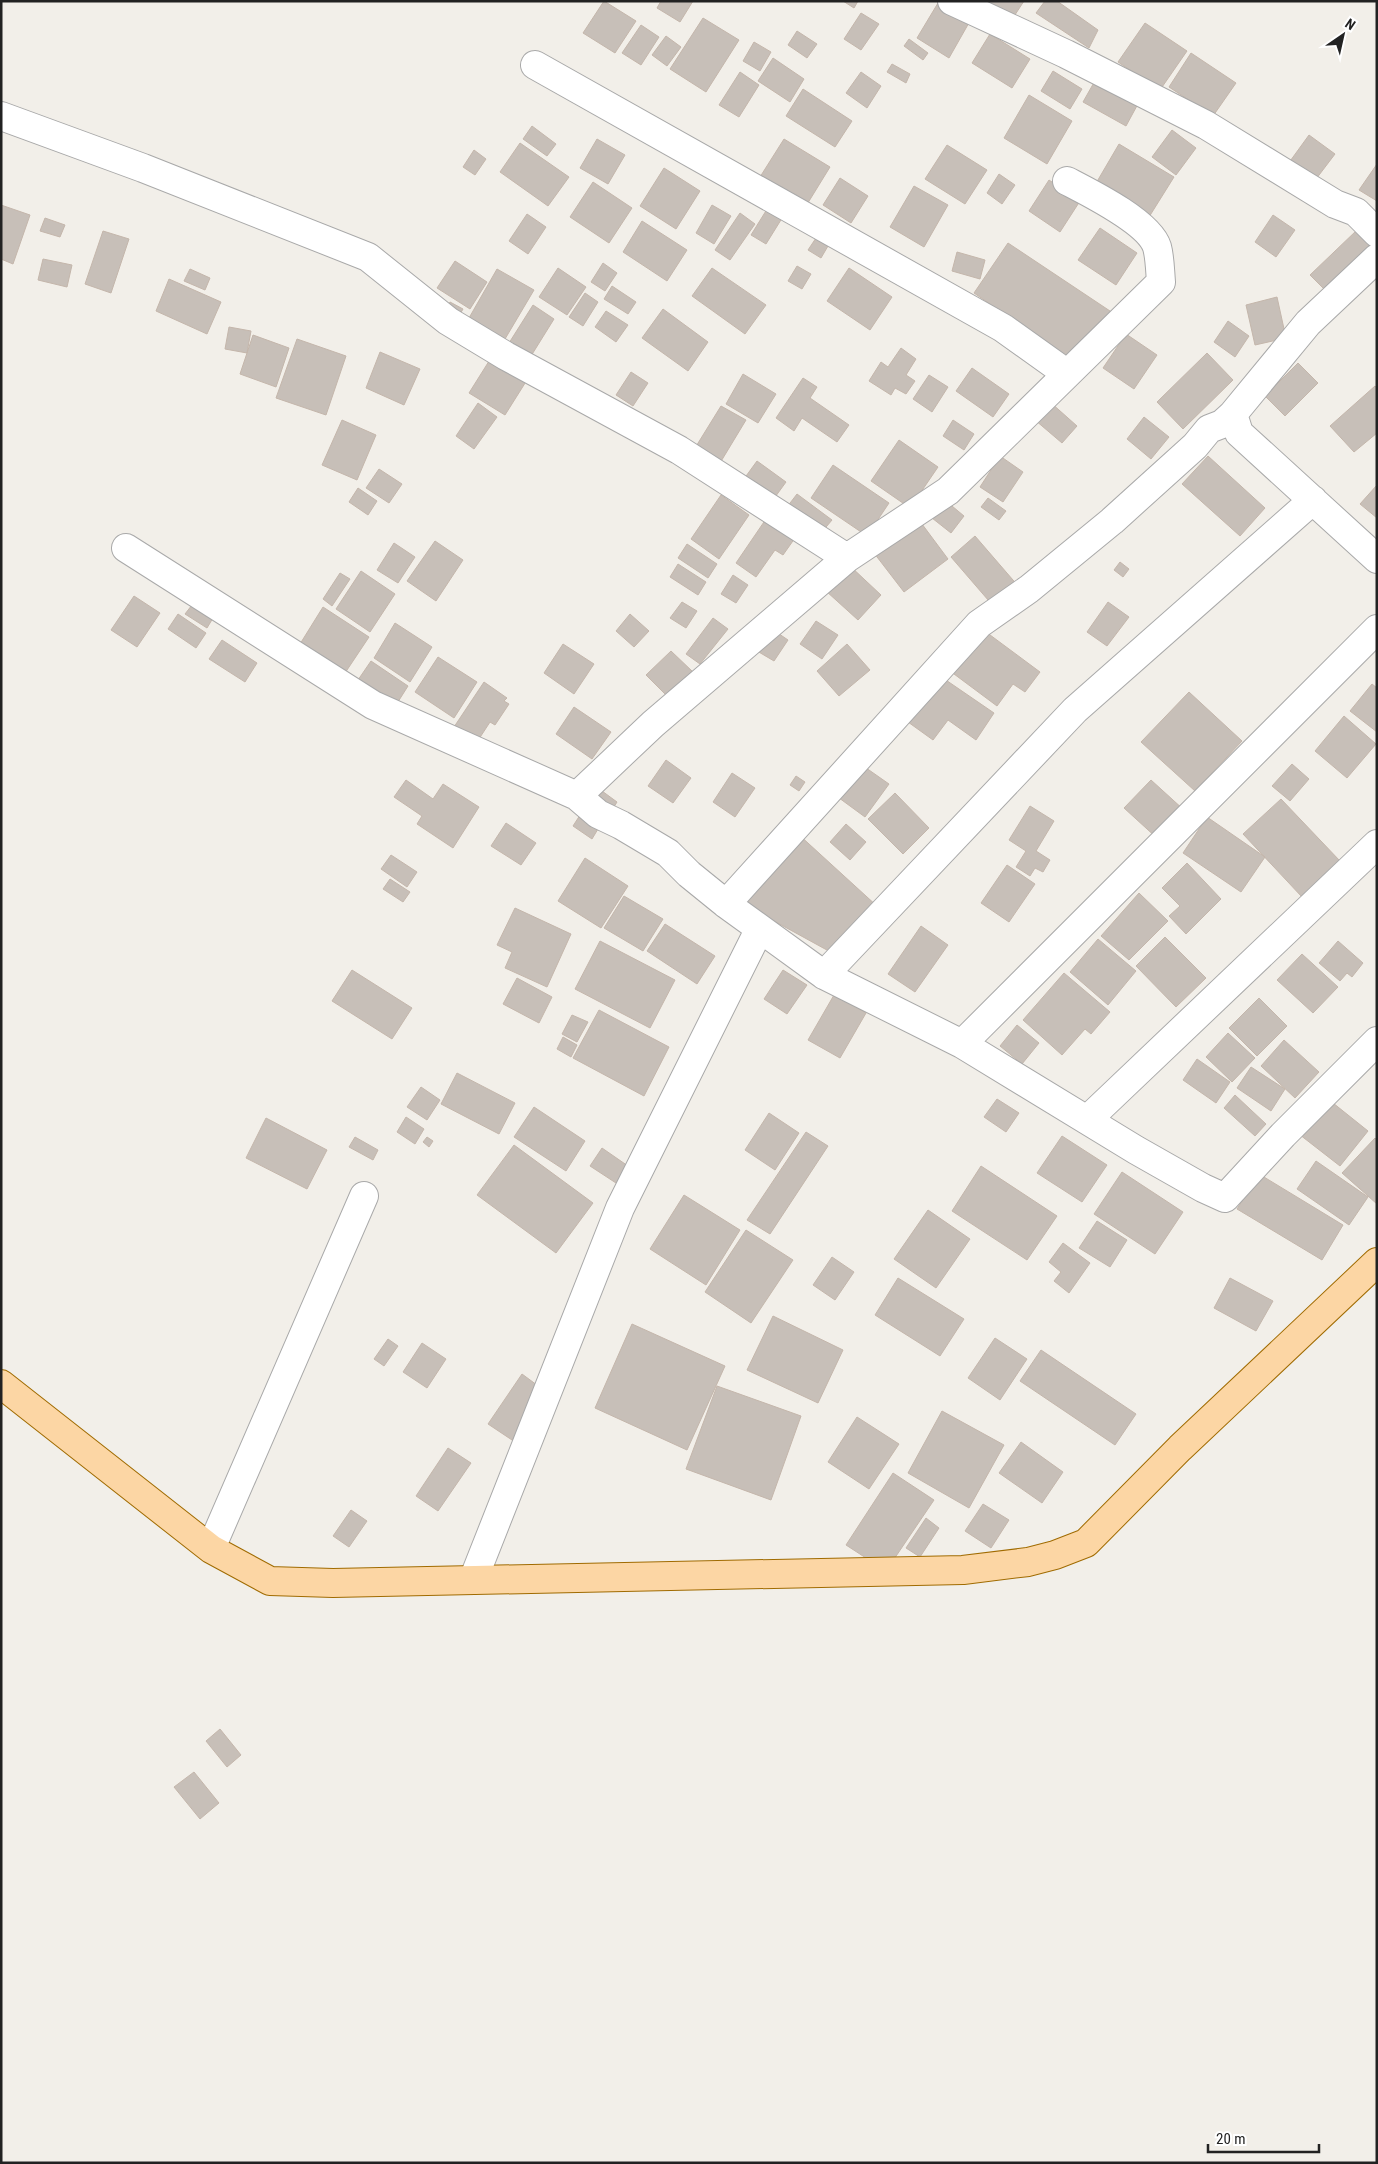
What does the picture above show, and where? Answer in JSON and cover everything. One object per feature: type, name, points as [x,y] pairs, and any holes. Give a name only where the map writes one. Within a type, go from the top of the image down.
[{"type":"main road","points":[[1,1384],[211,1548],[270,1581],[333,1583],[963,1570],[1028,1562],[1055,1555],[1086,1543],[1180,1448],[1377,1262]]},
{"type":"street","points":[[952,1],[1066,54],[1206,125],[1335,204],[1356,212],[1377,233]]},
{"type":"street","points":[[535,65],[1003,328],[1066,373]]},
{"type":"street","points":[[1,116],[134,165],[368,257],[448,321],[506,356],[679,450],[847,558]]},
{"type":"street","points":[[577,796],[653,724],[847,558],[948,491],[1029,413],[1066,373],[1161,282],[1157,245],[1142,227],[1113,205],[1067,181]]},
{"type":"street","points":[[726,904],[979,624],[1029,589],[1112,521],[1196,446],[1209,429],[1222,424],[1233,414],[1308,323],[1377,258]]},
{"type":"street","points":[[1233,414],[1239,433],[1377,559]]},
{"type":"street","points":[[824,975],[1075,710],[1313,500]]},
{"type":"street","points":[[126,548],[373,705],[577,796],[598,814],[621,825],[668,853],[689,874],[759,930],[824,975],[962,1044],[1203,1188],[1225,1198],[1283,1135],[1377,1041]]},
{"type":"street","points":[[962,1044],[1377,629]]},
{"type":"street","points":[[1087,1120],[1377,844]]},
{"type":"street","points":[[473,1580],[620,1208],[759,930]]},
{"type":"street","points":[[211,1548],[364,1196]]},
{"type":"building","points":[[604,1],[636,21],[615,53],[583,33]]},
{"type":"building","points":[[661,1],[693,1],[680,22],[657,8]]},
{"type":"building","points":[[843,1],[858,1],[854,8]]},
{"type":"building","points":[[981,1],[1024,1],[1011,21]]},
{"type":"building","points":[[1045,1],[1057,1],[1098,30],[1089,48],[1036,13]]},
{"type":"building","points":[[938,3],[970,21],[949,58],[917,38]]},
{"type":"building","points":[[861,13],[879,24],[861,50],[844,39]]},
{"type":"building","points":[[703,18],[739,40],[706,92],[670,69]]},
{"type":"building","points":[[1145,23],[1187,51],[1160,90],[1118,62]]},
{"type":"building","points":[[641,25],[659,37],[641,65],[622,53]]},
{"type":"building","points":[[797,31],[817,44],[807,58],[788,45]]},
{"type":"building","points":[[990,34],[1030,59],[1012,88],[972,63]]},
{"type":"building","points":[[666,36],[681,47],[667,66],[652,55]]},
{"type":"building","points":[[909,39],[928,53],[923,60],[904,46]]},
{"type":"building","points":[[754,42],[771,52],[760,71],[743,61]]},
{"type":"building","points":[[1191,53],[1236,83],[1213,116],[1169,87]]},
{"type":"building","points":[[773,58],[804,79],[790,102],[758,81]]},
{"type":"building","points":[[892,64],[910,74],[906,83],[887,72]]},
{"type":"building","points":[[1053,71],[1082,89],[1070,109],[1041,91]]},
{"type":"building","points":[[740,72],[759,85],[739,117],[719,105]]},
{"type":"building","points":[[861,72],[881,86],[867,108],[846,93]]},
{"type":"building","points":[[1096,79],[1139,102],[1126,126],[1083,102]]},
{"type":"building","points":[[803,89],[852,121],[835,147],[786,116]]},
{"type":"building","points":[[1029,95],[1072,121],[1047,164],[1004,138]]},
{"type":"building","points":[[532,126],[556,144],[547,156],[523,139]]},
{"type":"building","points":[[1172,130],[1196,148],[1176,175],[1152,157]]},
{"type":"building","points":[[1309,135],[1335,154],[1313,183],[1288,164]]},
{"type":"building","points":[[597,139],[625,155],[608,184],[580,168]]},
{"type":"building","points":[[784,139],[830,167],[806,206],[760,177]]},
{"type":"building","points":[[520,143],[569,177],[548,206],[500,172]]},
{"type":"building","points":[[1119,144],[1174,177],[1149,217],[1095,185]]},
{"type":"building","points":[[947,145],[987,170],[965,204],[925,179]]},
{"type":"building","points":[[474,150],[486,159],[475,175],[463,167]]},
{"type":"building","points":[[1377,164],[1377,201],[1359,190]]},
{"type":"building","points":[[664,168],[700,191],[676,229],[640,206]]},
{"type":"building","points":[[999,174],[1015,185],[1002,204],[987,193]]},
{"type":"building","points":[[840,178],[868,196],[851,223],[823,205]]},
{"type":"building","points":[[1049,180],[1080,201],[1060,232],[1029,211]]},
{"type":"building","points":[[593,182],[632,208],[609,243],[570,217]]},
{"type":"building","points":[[914,186],[948,205],[924,247],[890,227]]},
{"type":"building","points":[[1,205],[30,215],[13,264],[1,259]]},
{"type":"building","points":[[712,205],[731,216],[714,244],[696,233]]},
{"type":"building","points":[[769,206],[784,215],[766,244],[751,235]]},
{"type":"building","points":[[740,213],[755,224],[730,260],[715,250]]},
{"type":"building","points":[[527,214],[546,227],[528,254],[509,241]]},
{"type":"building","points":[[1273,215],[1295,230],[1276,257],[1255,242]]},
{"type":"building","points":[[45,218],[65,225],[60,237],[40,231]]},
{"type":"building","points":[[642,221],[687,250],[667,281],[623,252]]},
{"type":"building","points":[[1100,228],[1137,253],[1116,285],[1078,260]]},
{"type":"building","points":[[1357,230],[1372,244],[1325,290],[1310,275]]},
{"type":"building","points":[[103,231],[129,239],[111,293],[85,284]]},
{"type":"building","points":[[816,238],[828,246],[821,258],[808,250]]},
{"type":"building","points":[[1008,243],[1116,315],[1072,360],[974,293]]},
{"type":"building","points":[[957,252],[985,260],[980,279],[952,271]]},
{"type":"building","points":[[43,259],[72,265],[67,287],[38,280]]},
{"type":"building","points":[[455,261],[487,282],[470,309],[437,288]]},
{"type":"building","points":[[603,263],[617,273],[605,291],[591,282]]},
{"type":"building","points":[[797,266],[811,274],[802,289],[788,281]]},
{"type":"building","points":[[558,268],[586,287],[567,315],[539,297]]},
{"type":"building","points":[[712,268],[766,305],[745,334],[692,296]]},
{"type":"building","points":[[849,268],[892,297],[870,330],[827,301]]},
{"type":"building","points":[[190,269],[210,278],[205,290],[184,281]]},
{"type":"building","points":[[497,269],[534,290],[505,339],[469,318]]},
{"type":"building","points":[[169,279],[221,302],[207,334],[156,311]]},
{"type":"building","points":[[612,286],[636,302],[628,314],[604,299]]},
{"type":"building","points":[[585,293],[598,302],[583,326],[569,317]]},
{"type":"building","points":[[1277,297],[1286,338],[1255,345],[1246,305]]},
{"type":"building","points":[[450,302],[463,309],[456,321],[443,314]]},
{"type":"building","points":[[533,305],[554,319],[531,356],[509,343]]},
{"type":"building","points":[[663,309],[708,342],[688,371],[642,338]]},
{"type":"building","points":[[606,311],[628,325],[616,342],[595,327]]},
{"type":"building","points":[[1228,321],[1249,336],[1235,357],[1214,342]]},
{"type":"building","points":[[229,327],[251,331],[247,353],[225,349]]},
{"type":"building","points":[[1126,334],[1157,355],[1134,389],[1103,368]]},
{"type":"building","points":[[253,335],[289,348],[276,387],[240,374]]},
{"type":"building","points":[[297,339],[346,356],[326,415],[276,398]]},
{"type":"building","points":[[901,348],[916,359],[906,375],[915,381],[906,394],[895,388],[891,395],[869,381],[881,362],[888,367]]},
{"type":"building","points":[[380,352],[420,369],[404,405],[366,388]]},
{"type":"building","points":[[1207,353],[1233,380],[1183,429],[1157,402]]},
{"type":"building","points":[[491,358],[527,380],[505,415],[469,393]]},
{"type":"building","points":[[1298,363],[1318,383],[1285,416],[1265,396]]},
{"type":"building","points":[[972,368],[1009,394],[993,417],[956,391]]},
{"type":"building","points":[[631,372],[648,383],[633,406],[616,395]]},
{"type":"building","points":[[743,374],[776,394],[758,423],[726,404]]},
{"type":"building","points":[[929,375],[948,387],[932,412],[913,399]]},
{"type":"building","points":[[803,378],[817,387],[810,398],[849,425],[837,442],[802,418],[794,431],[776,418]]},
{"type":"building","points":[[1375,386],[1377,388],[1377,433],[1354,452],[1330,426]]},
{"type":"building","points":[[1050,402],[1077,426],[1062,443],[1035,420]]},
{"type":"building","points":[[478,403],[497,417],[474,449],[456,436]]},
{"type":"building","points":[[721,406],[746,420],[720,463],[695,448]]},
{"type":"building","points":[[1144,417],[1169,437],[1151,459],[1127,439]]},
{"type":"building","points":[[342,420],[376,435],[357,480],[322,465]]},
{"type":"building","points":[[953,420],[974,434],[964,450],[943,436]]},
{"type":"building","points":[[899,440],[938,467],[910,508],[871,481]]},
{"type":"building","points":[[1000,456],[1023,472],[1003,502],[980,487]]},
{"type":"building","points":[[1208,456],[1265,508],[1240,536],[1182,484]]},
{"type":"building","points":[[757,461],[786,482],[770,504],[741,483]]},
{"type":"building","points":[[833,465],[889,503],[867,536],[811,498]]},
{"type":"building","points":[[379,469],[402,484],[389,503],[366,488]]},
{"type":"building","points":[[1377,485],[1377,518],[1360,504]]},
{"type":"building","points":[[358,488],[377,501],[368,515],[349,502]]},
{"type":"building","points":[[797,494],[832,520],[821,533],[787,507]]},
{"type":"building","points":[[721,495],[749,515],[719,559],[691,539]]},
{"type":"building","points":[[988,498],[1006,511],[999,520],[981,507]]},
{"type":"building","points":[[946,501],[964,516],[951,533],[932,518]]},
{"type":"building","points":[[766,519],[795,538],[783,555],[775,550],[756,577],[736,563]]},
{"type":"building","points":[[919,520],[948,559],[904,592],[874,553]]},
{"type":"building","points":[[975,536],[1019,587],[995,608],[951,557]]},
{"type":"building","points":[[435,541],[463,560],[436,601],[407,581]]},
{"type":"building","points":[[394,543],[415,557],[398,583],[377,570]]},
{"type":"building","points":[[687,544],[717,564],[708,578],[678,558]]},
{"type":"building","points":[[1120,562],[1129,569],[1123,577],[1114,570]]},
{"type":"building","points":[[678,564],[706,582],[698,595],[670,577]]},
{"type":"building","points":[[849,565],[881,595],[858,620],[826,591]]},
{"type":"building","points":[[361,571],[395,594],[370,632],[336,609]]},
{"type":"building","points":[[340,573],[350,579],[332,606],[323,599]]},
{"type":"building","points":[[733,575],[748,585],[736,603],[721,594]]},
{"type":"building","points":[[134,596],[160,613],[137,647],[111,630]]},
{"type":"building","points":[[682,602],[697,611],[686,628],[670,618]]},
{"type":"building","points":[[1108,602],[1129,617],[1107,646],[1087,632]]},
{"type":"building","points":[[192,605],[213,618],[207,628],[185,614]]},
{"type":"building","points":[[323,607],[369,637],[345,673],[300,644]]},
{"type":"building","points":[[178,614],[206,633],[196,648],[168,629]]},
{"type":"building","points":[[630,614],[649,631],[634,647],[616,631]]},
{"type":"building","points":[[713,618],[728,629],[700,664],[686,654]]},
{"type":"building","points":[[816,621],[838,635],[822,659],[800,644]]},
{"type":"building","points":[[395,623],[432,647],[410,682],[374,658]]},
{"type":"building","points":[[766,625],[788,640],[774,661],[752,648]]},
{"type":"building","points":[[982,629],[1040,672],[1025,692],[1013,684],[997,706],[950,671]]},
{"type":"building","points":[[222,640],[257,663],[245,682],[209,659]]},
{"type":"building","points":[[563,644],[594,664],[574,694],[544,673]]},
{"type":"building","points":[[847,644],[870,670],[839,696],[817,671]]},
{"type":"building","points":[[671,651],[693,672],[668,697],[646,675]]},
{"type":"building","points":[[438,657],[477,682],[454,718],[415,692]]},
{"type":"building","points":[[371,661],[408,686],[396,705],[358,680]]},
{"type":"building","points":[[940,676],[994,713],[976,740],[948,720],[933,740],[908,722]]},
{"type":"building","points":[[484,682],[507,698],[504,701],[509,704],[495,725],[490,722],[477,742],[454,727]]},
{"type":"building","points":[[1372,684],[1377,688],[1377,732],[1350,711]]},
{"type":"building","points":[[1189,692],[1242,741],[1195,791],[1141,742]]},
{"type":"building","points":[[574,707],[611,732],[592,759],[556,734]]},
{"type":"building","points":[[1344,716],[1376,744],[1347,778],[1315,751]]},
{"type":"building","points":[[666,760],[691,778],[673,803],[648,786]]},
{"type":"building","points":[[859,763],[889,784],[865,817],[835,795]]},
{"type":"building","points":[[1292,764],[1309,779],[1290,801],[1272,786]]},
{"type":"building","points":[[732,773],[755,788],[735,817],[713,802]]},
{"type":"building","points":[[796,776],[805,782],[799,791],[790,785]]},
{"type":"building","points":[[406,780],[433,799],[443,784],[479,807],[453,848],[417,824],[422,816],[394,797]]},
{"type":"building","points":[[1151,780],[1184,810],[1158,839],[1124,808]]},
{"type":"building","points":[[602,791],[617,802],[612,810],[596,800]]},
{"type":"building","points":[[895,793],[929,828],[903,854],[868,819]]},
{"type":"building","points":[[1281,799],[1340,861],[1302,897],[1243,834]]},
{"type":"building","points":[[1030,806],[1054,821],[1036,851],[1050,860],[1043,872],[1035,868],[1030,876],[1016,867],[1026,851],[1009,840]]},
{"type":"building","points":[[582,812],[601,824],[592,839],[573,826]]},
{"type":"building","points":[[1207,817],[1265,857],[1241,892],[1183,853]]},
{"type":"building","points":[[506,823],[536,843],[521,865],[491,846]]},
{"type":"building","points":[[846,824],[866,842],[850,860],[830,842]]},
{"type":"building","points":[[797,833],[878,907],[836,955],[743,904]]},
{"type":"building","points":[[391,855],[417,872],[407,887],[381,869]]},
{"type":"building","points":[[585,858],[628,886],[601,928],[558,901]]},
{"type":"building","points":[[1187,863],[1221,899],[1186,934],[1169,916],[1180,906],[1162,888]]},
{"type":"building","points":[[1007,865],[1035,884],[1009,922],[981,903]]},
{"type":"building","points":[[390,879],[410,892],[403,902],[383,889]]},
{"type":"building","points":[[1139,893],[1168,921],[1129,960],[1101,936]]},
{"type":"building","points":[[624,896],[663,919],[643,951],[604,928]]},
{"type":"building","points":[[515,908],[571,934],[547,987],[505,968],[512,952],[497,945]]},
{"type":"building","points":[[665,924],[715,956],[697,984],[647,951]]},
{"type":"building","points":[[921,926],[948,945],[915,992],[888,974]]},
{"type":"building","points":[[1165,937],[1206,978],[1176,1007],[1136,966]]},
{"type":"building","points":[[1098,939],[1136,971],[1108,1005],[1070,972]]},
{"type":"building","points":[[600,941],[675,980],[650,1028],[575,989]]},
{"type":"building","points":[[1338,941],[1363,963],[1352,977],[1347,973],[1340,981],[1319,963]]},
{"type":"building","points":[[1302,954],[1338,987],[1313,1013],[1277,980]]},
{"type":"building","points":[[352,970],[412,1008],[392,1039],[332,1001]]},
{"type":"building","points":[[783,970],[807,985],[787,1014],[764,999]]},
{"type":"building","points":[[1064,973],[1110,1012],[1091,1034],[1085,1029],[1062,1055],[1023,1020]]},
{"type":"building","points":[[517,978],[552,997],[539,1023],[503,1004]]},
{"type":"building","points":[[834,995],[866,1013],[840,1058],[808,1040]]},
{"type":"building","points":[[1259,998],[1287,1026],[1257,1056],[1229,1028]]},
{"type":"building","points":[[599,1010],[669,1047],[644,1096],[573,1058]]},
{"type":"building","points":[[572,1015],[588,1022],[577,1042],[562,1034]]},
{"type":"building","points":[[1017,1025],[1039,1043],[1022,1064],[1000,1046]]},
{"type":"building","points":[[1228,1033],[1255,1058],[1232,1082],[1206,1057]]},
{"type":"building","points":[[563,1037],[577,1045],[571,1057],[557,1049]]},
{"type":"building","points":[[1284,1040],[1319,1072],[1295,1098],[1261,1066]]},
{"type":"building","points":[[1197,1059],[1230,1082],[1216,1103],[1183,1080]]},
{"type":"building","points":[[1251,1067],[1285,1089],[1271,1111],[1237,1088]]},
{"type":"building","points":[[457,1073],[515,1103],[499,1134],[441,1104]]},
{"type":"building","points":[[421,1087],[440,1100],[427,1120],[407,1107]]},
{"type":"building","points":[[1235,1095],[1266,1124],[1255,1136],[1224,1108]]},
{"type":"building","points":[[1323,1095],[1368,1131],[1340,1166],[1295,1131]]},
{"type":"building","points":[[997,1099],[1019,1113],[1006,1132],[984,1117]]},
{"type":"building","points":[[534,1107],[585,1141],[566,1171],[514,1137]]},
{"type":"building","points":[[769,1113],[799,1133],[775,1170],[745,1150]]},
{"type":"building","points":[[406,1117],[424,1129],[415,1144],[397,1132]]},
{"type":"building","points":[[266,1118],[327,1150],[307,1189],[246,1158]]},
{"type":"building","points":[[806,1132],[828,1146],[770,1234],[747,1220]]},
{"type":"building","points":[[1062,1136],[1107,1165],[1082,1202],[1037,1173]]},
{"type":"building","points":[[355,1137],[378,1150],[373,1160],[349,1147]]},
{"type":"building","points":[[427,1137],[433,1141],[429,1147],[423,1142]]},
{"type":"building","points":[[1375,1138],[1377,1140],[1377,1204],[1342,1173]]},
{"type":"building","points":[[514,1145],[593,1203],[556,1253],[477,1195]]},
{"type":"building","points":[[602,1148],[628,1166],[616,1183],[590,1166]]},
{"type":"building","points":[[1316,1161],[1368,1197],[1349,1225],[1297,1189]]},
{"type":"building","points":[[981,1166],[1057,1216],[1027,1260],[952,1211]]},
{"type":"building","points":[[1122,1172],[1183,1212],[1155,1254],[1094,1214]]},
{"type":"building","points":[[1259,1174],[1343,1225],[1322,1260],[1237,1209]]},
{"type":"building","points":[[684,1195],[740,1230],[706,1285],[650,1249]]},
{"type":"building","points":[[928,1210],[970,1239],[936,1288],[894,1259]]},
{"type":"building","points":[[1097,1221],[1127,1240],[1110,1267],[1079,1248]]},
{"type":"building","points":[[746,1230],[793,1260],[751,1323],[705,1292]]},
{"type":"building","points":[[1063,1243],[1090,1263],[1069,1293],[1054,1281],[1061,1272],[1049,1262]]},
{"type":"building","points":[[832,1257],[854,1272],[835,1300],[813,1285]]},
{"type":"building","points":[[898,1278],[964,1319],[940,1356],[875,1315]]},
{"type":"building","points":[[1230,1278],[1273,1301],[1256,1331],[1214,1308]]},
{"type":"building","points":[[773,1316],[843,1350],[818,1403],[747,1370]]},
{"type":"building","points":[[632,1324],[725,1366],[687,1450],[595,1408]]},
{"type":"building","points":[[995,1338],[1027,1359],[1000,1400],[968,1378]]},
{"type":"building","points":[[388,1339],[398,1346],[384,1366],[374,1359]]},
{"type":"building","points":[[422,1343],[446,1359],[427,1388],[403,1372]]},
{"type":"building","points":[[1041,1350],[1136,1414],[1115,1445],[1020,1381]]},
{"type":"building","points":[[522,1374],[545,1391],[512,1440],[488,1424]]},
{"type":"building","points":[[717,1386],[801,1416],[771,1500],[686,1469]]},
{"type":"building","points":[[942,1411],[1004,1445],[969,1508],[908,1473]]},
{"type":"building","points":[[857,1417],[899,1444],[869,1489],[828,1462]]},
{"type":"building","points":[[1021,1442],[1063,1472],[1042,1503],[999,1473]]},
{"type":"building","points":[[448,1448],[471,1463],[438,1511],[416,1496]]},
{"type":"building","points":[[893,1473],[934,1500],[886,1571],[846,1545]]},
{"type":"building","points":[[983,1504],[1009,1520],[991,1548],[965,1531]]},
{"type":"building","points":[[351,1510],[367,1521],[349,1547],[333,1536]]},
{"type":"building","points":[[926,1518],[939,1528],[920,1557],[906,1548]]},
{"type":"building","points":[[220,1729],[241,1755],[227,1767],[206,1741]]},
{"type":"building","points":[[194,1772],[219,1803],[200,1819],[174,1787]]}]
